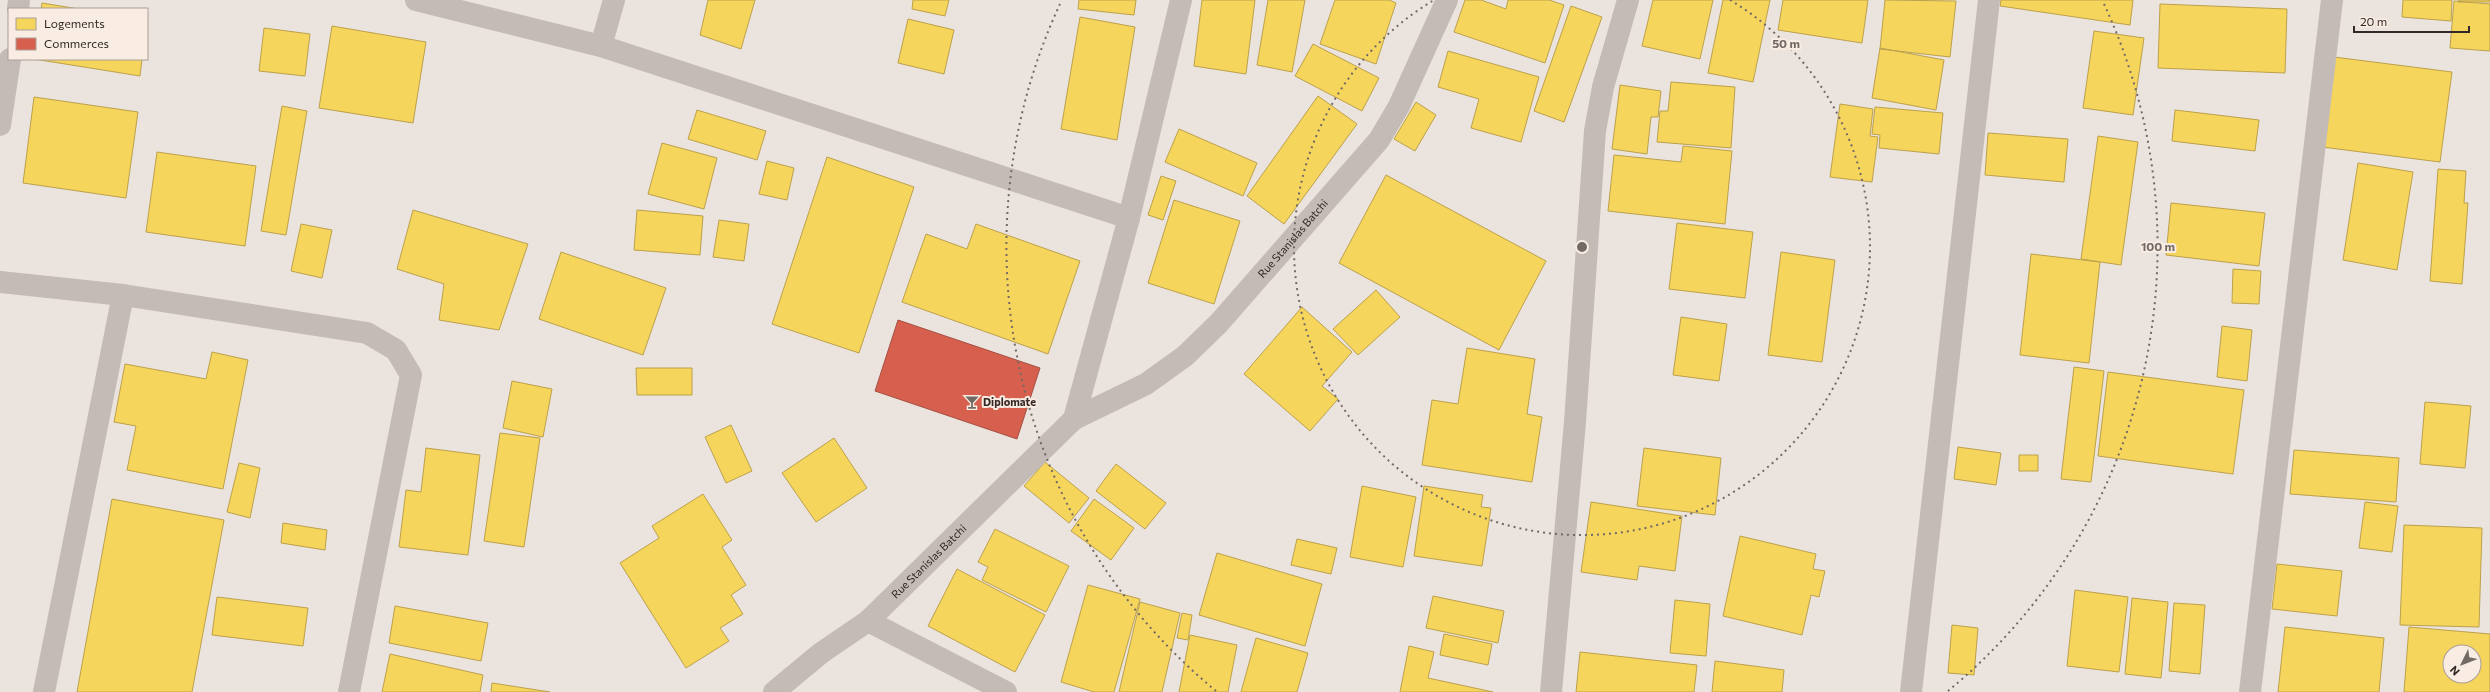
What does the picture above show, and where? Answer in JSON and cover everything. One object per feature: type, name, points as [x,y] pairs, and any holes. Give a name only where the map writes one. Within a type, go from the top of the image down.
[{"type":"street","points":[[416,0],[601,46],[1129,218]]},
{"type":"street","points":[[601,46],[614,0]]},
{"type":"street","points":[[1074,419],[1129,218],[1182,0]]},
{"type":"street","name":"Rue Stanislas Batchi","points":[[774,692],[821,653],[868,621],[1074,419],[1146,384],[1185,356],[1219,323],[1379,140],[1399,106],[1446,0]]},
{"type":"street","points":[[1551,692],[1575,422],[1595,131],[1603,87],[1628,0]]},
{"type":"street","points":[[1911,692],[1989,0]]},
{"type":"street","points":[[2250,692],[2332,0]]},
{"type":"street","points":[[0,126],[10,60]]},
{"type":"street","points":[[0,282],[123,295],[367,333],[396,350],[411,376],[349,692]]},
{"type":"street","points":[[44,692],[123,295]]},
{"type":"street","points":[[868,621],[1006,692]]},
{"type":"building: Logements","points":[[708,0],[755,0],[741,49],[700,35]]},
{"type":"building: Logements","points":[[913,0],[949,0],[945,16],[912,9]]},
{"type":"building: Logements","points":[[1079,0],[1136,0],[1134,15],[1078,9]]},
{"type":"building: Logements","points":[[1202,0],[1255,0],[1246,74],[1194,66]]},
{"type":"building: Logements","points":[[1268,0],[1305,0],[1292,72],[1257,65]]},
{"type":"building: Logements","points":[[1335,0],[1389,0],[1396,3],[1376,64],[1320,44]]},
{"type":"building: Logements","points":[[1465,0],[1481,0],[1506,9],[1508,0],[1549,0],[1564,5],[1545,63],[1454,32]]},
{"type":"building: Logements","points":[[1653,0],[1713,0],[1700,59],[1642,46]]},
{"type":"building: Logements","points":[[1723,0],[1770,0],[1753,82],[1708,73]]},
{"type":"building: Logements","points":[[1783,0],[1868,0],[1862,43],[1778,30]]},
{"type":"building: Logements","points":[[1885,0],[1956,1],[1950,57],[1880,49]]},
{"type":"building: Logements","points":[[2001,0],[2133,0],[2130,25],[2000,6]]},
{"type":"building: Logements","points":[[2403,0],[2452,0],[2451,21],[2402,17]]},
{"type":"building: Logements","points":[[2459,0],[2490,0],[2490,2],[2458,2]]},
{"type":"building: Logements","points":[[2454,1],[2490,4],[2490,51],[2450,48]]},
{"type":"building: Logements","points":[[42,3],[73,8],[41,8]]},
{"type":"building: Logements","points":[[2160,4],[2287,9],[2285,73],[2158,68]]},
{"type":"building: Logements","points":[[1571,6],[1602,17],[1564,122],[1534,111]]},
{"type":"building: Logements","points":[[1080,17],[1135,27],[1117,140],[1061,129]]},
{"type":"building: Logements","points":[[908,19],[954,30],[944,74],[898,63]]},
{"type":"building: Logements","points":[[332,26],[426,42],[413,123],[319,108]]},
{"type":"building: Logements","points":[[264,28],[310,34],[305,76],[259,71]]},
{"type":"building: Logements","points":[[2094,31],[2144,38],[2133,115],[2083,108]]},
{"type":"building: Logements","points":[[1313,44],[1379,78],[1362,111],[1295,76]]},
{"type":"building: Logements","points":[[1880,48],[1944,60],[1936,110],[1872,98]]},
{"type":"building: Logements","points":[[1448,51],[1539,77],[1521,142],[1471,128],[1479,99],[1438,87]]},
{"type":"building: Logements","points":[[2334,57],[2452,72],[2440,162],[2322,147]]},
{"type":"building: Logements","points":[[40,60],[142,60],[140,76]]},
{"type":"building: Logements","points":[[1671,82],[1735,87],[1731,148],[1657,142],[1660,111],[1668,111]]},
{"type":"building: Logements","points":[[1620,85],[1661,91],[1658,117],[1651,117],[1647,154],[1612,149]]},
{"type":"building: Logements","points":[[1318,96],[1357,124],[1284,224],[1247,196]]},
{"type":"building: Logements","points":[[34,97],[138,112],[126,198],[23,183]]},
{"type":"building: Logements","points":[[1416,102],[1436,115],[1415,151],[1394,139]]},
{"type":"building: Logements","points":[[1840,104],[1873,109],[1870,136],[1878,137],[1872,182],[1830,177]]},
{"type":"building: Logements","points":[[282,106],[307,111],[286,235],[261,231]]},
{"type":"building: Logements","points":[[1875,107],[1943,113],[1939,154],[1879,148],[1880,135],[1872,134]]},
{"type":"building: Logements","points":[[697,110],[766,131],[757,160],[688,139]]},
{"type":"building: Logements","points":[[2175,110],[2259,120],[2255,151],[2172,141]]},
{"type":"building: Logements","points":[[1179,129],[1257,163],[1243,196],[1165,162]]},
{"type":"building: Logements","points":[[1988,133],[2068,139],[2064,182],[1985,175]]},
{"type":"building: Logements","points":[[2098,136],[2138,142],[2121,265],[2081,259]]},
{"type":"building: Logements","points":[[662,143],[717,158],[704,209],[648,194]]},
{"type":"building: Logements","points":[[1683,146],[1732,151],[1725,224],[1608,211],[1614,155],[1681,162]]},
{"type":"building: Logements","points":[[157,152],[256,166],[245,246],[146,232]]},
{"type":"building: Logements","points":[[827,157],[914,187],[859,353],[772,324]]},
{"type":"building: Logements","points":[[767,161],[794,168],[787,200],[759,194]]},
{"type":"building: Logements","points":[[2358,163],[2413,172],[2397,270],[2343,260]]},
{"type":"building: Logements","points":[[2438,169],[2466,171],[2464,203],[2468,203],[2462,284],[2430,281]]},
{"type":"building: Logements","points":[[1386,175],[1546,261],[1499,350],[1339,263]]},
{"type":"building: Logements","points":[[1161,176],[1176,181],[1163,220],[1148,215]]},
{"type":"building: Logements","points":[[1174,200],[1240,221],[1214,304],[1148,283]]},
{"type":"building: Logements","points":[[2171,203],[2265,213],[2259,266],[2166,255]]},
{"type":"building: Logements","points":[[413,210],[528,244],[499,330],[439,320],[444,284],[397,269]]},
{"type":"building: Logements","points":[[637,210],[703,216],[700,255],[634,250]]},
{"type":"building: Logements","points":[[719,220],[749,224],[744,261],[713,257]]},
{"type":"building: Logements","points":[[1677,223],[1753,232],[1745,298],[1669,289]]},
{"type":"building: Logements","points":[[301,224],[332,230],[322,278],[291,271]]},
{"type":"building: Logements","points":[[976,224],[1080,261],[1048,354],[902,302],[926,234],[967,249]]},
{"type":"building: Logements","points":[[561,252],[666,288],[643,355],[539,319]]},
{"type":"building: Logements","points":[[1781,252],[1835,260],[1822,362],[1768,355]]},
{"type":"building: Logements","points":[[2031,254],[2100,262],[2089,363],[2020,355]]},
{"type":"building: Logements","points":[[2233,269],[2261,271],[2259,304],[2232,303]]},
{"type":"building: Logements","points":[[1376,290],[1400,317],[1358,355],[1333,329]]},
{"type":"building: Logements","points":[[1302,307],[1352,352],[1322,386],[1338,399],[1310,431],[1244,374]]},
{"type":"building: Logements","points":[[1681,317],[1727,324],[1719,381],[1673,375]]},
{"type":"building: Logements","points":[[2222,326],[2252,330],[2247,381],[2217,377]]},
{"type":"building: Logements","points":[[1467,348],[1535,359],[1527,414],[1542,417],[1532,482],[1422,465],[1432,400],[1458,404]]},
{"type":"building: Logements","points":[[212,352],[248,360],[223,489],[127,470],[136,426],[114,422],[125,364],[206,379]]},
{"type":"building: Logements","points":[[2074,367],[2104,371],[2091,482],[2061,479]]},
{"type":"building: Logements","points":[[636,368],[692,368],[692,395],[637,395]]},
{"type":"building: Logements","points":[[2108,372],[2244,390],[2233,474],[2098,456]]},
{"type":"building: Logements","points":[[512,381],[552,389],[543,437],[503,428]]},
{"type":"building: Logements","points":[[2425,402],[2471,406],[2465,468],[2420,464]]},
{"type":"building: Logements","points":[[731,425],[752,471],[726,483],[705,437]]},
{"type":"building: Logements","points":[[500,433],[540,438],[524,547],[484,541]]},
{"type":"building: Logements","points":[[834,438],[867,488],[816,522],[782,473]]},
{"type":"building: Logements","points":[[1958,447],[2001,453],[1996,485],[1954,479]]},
{"type":"building: Logements","points":[[426,448],[480,455],[468,555],[399,547],[406,490],[421,492]]},
{"type":"building: Logements","points":[[1644,448],[1721,458],[1715,515],[1637,506]]},
{"type":"building: Logements","points":[[2294,450],[2399,458],[2396,502],[2290,494]]},
{"type":"building: Logements","points":[[2019,455],[2038,455],[2038,471],[2019,471]]},
{"type":"building: Logements","points":[[1045,462],[1089,498],[1069,523],[1024,486]]},
{"type":"building: Logements","points":[[239,463],[260,468],[250,518],[227,512]]},
{"type":"building: Logements","points":[[1116,464],[1166,503],[1145,529],[1096,491]]},
{"type":"building: Logements","points":[[1362,486],[1416,497],[1403,567],[1350,557]]},
{"type":"building: Logements","points":[[1424,486],[1483,495],[1481,507],[1491,508],[1482,566],[1414,556]]},
{"type":"building: Logements","points":[[703,494],[732,540],[722,547],[746,585],[731,595],[743,614],[720,628],[729,641],[686,668],[620,563],[659,538],[652,526]]},
{"type":"building: Logements","points":[[112,499],[224,520],[192,692],[77,692]]},
{"type":"building: Logements","points":[[1094,499],[1134,528],[1111,560],[1071,531]]},
{"type":"building: Logements","points":[[1591,502],[1682,516],[1675,571],[1639,566],[1637,580],[1581,572]]},
{"type":"building: Logements","points":[[2365,502],[2398,506],[2392,552],[2359,548]]},
{"type":"building: Logements","points":[[283,523],[327,530],[325,550],[281,543]]},
{"type":"building: Logements","points":[[2404,525],[2482,528],[2479,627],[2400,625]]},
{"type":"building: Logements","points":[[995,529],[1069,566],[1046,612],[982,580],[988,567],[978,562]]},
{"type":"building: Logements","points":[[1740,536],[1816,554],[1813,569],[1825,571],[1819,597],[1811,595],[1802,635],[1723,616]]},
{"type":"building: Logements","points":[[1297,539],[1337,548],[1331,574],[1291,565]]},
{"type":"building: Logements","points":[[1217,553],[1322,584],[1305,646],[1199,615]]},
{"type":"building: Logements","points":[[2277,564],[2342,571],[2337,616],[2272,609]]},
{"type":"building: Logements","points":[[957,569],[1045,615],[1015,672],[928,626]]},
{"type":"building: Logements","points":[[1088,585],[1140,599],[1114,692],[1094,692],[1061,682]]},
{"type":"building: Logements","points":[[2075,590],[2128,597],[2119,672],[2067,666]]},
{"type":"building: Logements","points":[[1433,596],[1504,611],[1498,643],[1426,628]]},
{"type":"building: Logements","points":[[217,597],[308,608],[303,646],[212,635]]},
{"type":"building: Logements","points":[[2132,598],[2168,602],[2161,678],[2125,674]]},
{"type":"building: Logements","points":[[1675,600],[1710,604],[1706,656],[1670,653]]},
{"type":"building: Logements","points":[[1140,602],[1180,613],[1162,692],[1119,692]]},
{"type":"building: Logements","points":[[2174,603],[2205,605],[2200,674],[2169,671]]},
{"type":"building: Logements","points":[[395,606],[488,623],[481,661],[389,643]]},
{"type":"building: Logements","points":[[1182,613],[1192,615],[1188,640],[1177,638]]},
{"type":"building: Logements","points":[[1952,625],[1978,628],[1974,675],[1948,673]]},
{"type":"building: Logements","points":[[2285,627],[2384,638],[2379,692],[2278,692]]},
{"type":"building: Logements","points":[[2409,627],[2490,634],[2490,692],[2404,692]]},
{"type":"building: Logements","points":[[1444,634],[1492,644],[1488,665],[1440,655]]},
{"type":"building: Logements","points":[[1190,635],[1237,645],[1228,692],[1179,692]]},
{"type":"building: Logements","points":[[1256,638],[1308,653],[1297,692],[1241,692]]},
{"type":"building: Logements","points":[[1409,646],[1434,652],[1428,678],[1493,692],[1400,692]]},
{"type":"building: Logements","points":[[1580,652],[1697,665],[1694,692],[1576,692]]},
{"type":"building: Logements","points":[[390,654],[483,675],[480,692],[382,692]]},
{"type":"building: Logements","points":[[1715,661],[1784,670],[1782,692],[1712,692]]},
{"type":"building: Logements","points":[[492,683],[550,692],[491,692]]},
{"type":"building: Commerces","points":[[898,320],[1040,368],[1017,439],[875,391]]},
{"type":"place","name":"Diplomate","points":[[972,402]]}]
